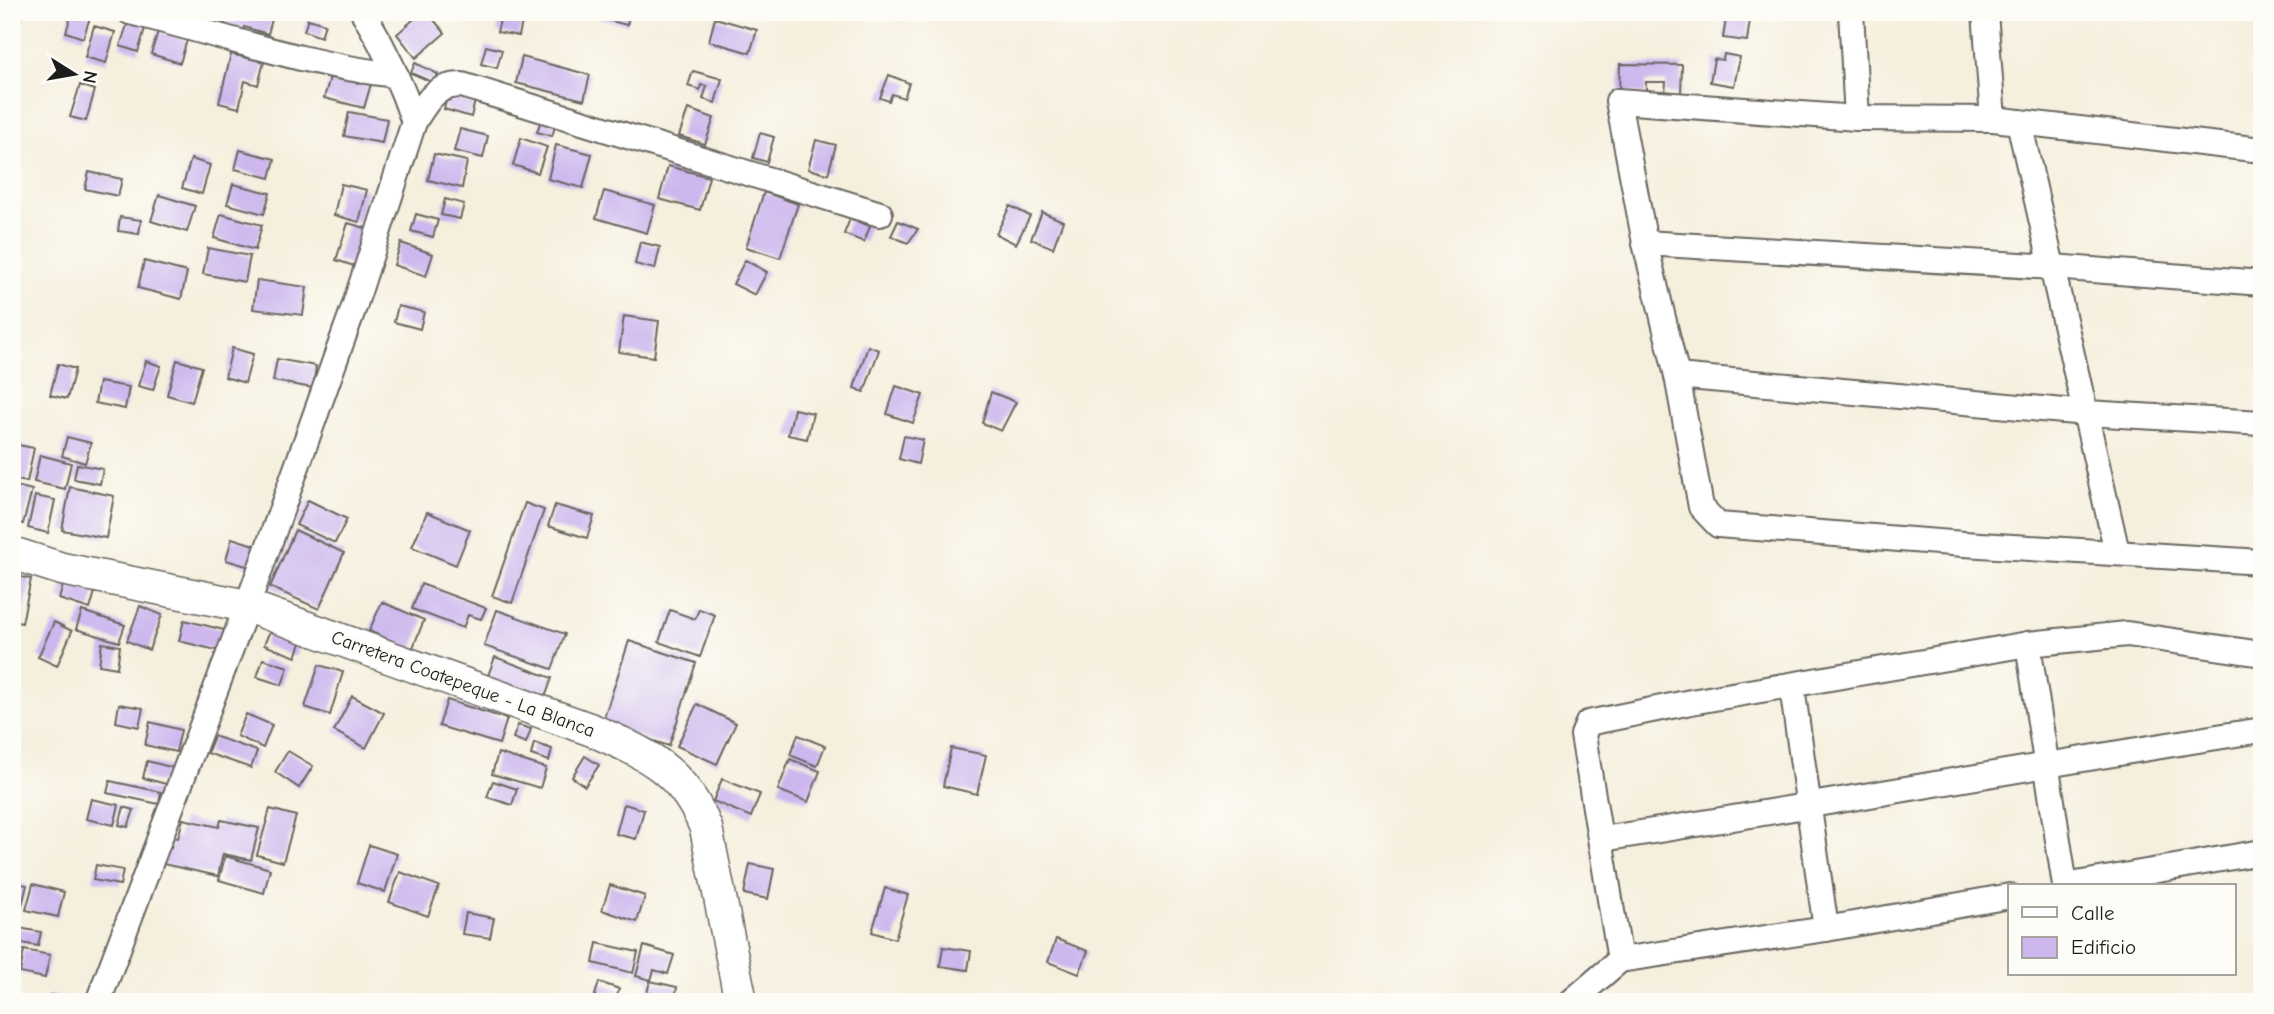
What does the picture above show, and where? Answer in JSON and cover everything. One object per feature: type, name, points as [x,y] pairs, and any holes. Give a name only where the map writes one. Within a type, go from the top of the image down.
[{"type":"main road","name":"Carretera Coatepeque - La Blanca","points":[[12,553],[62,569],[247,606],[592,730],[648,754],[663,766],[689,795],[706,828],[741,1002]]},
{"type":"street","points":[[130,12],[274,53],[358,71],[396,75]]},
{"type":"street","points":[[363,12],[396,75],[414,122]]},
{"type":"street","points":[[1851,12],[1857,118]]},
{"type":"street","points":[[1985,12],[1993,120]]},
{"type":"street","points":[[98,1002],[247,606],[354,307],[414,122],[436,90],[446,85],[462,85],[880,214]]},
{"type":"street","points":[[2262,150],[1993,120],[1857,118],[1618,101],[1645,243],[1677,376],[1701,507],[1718,524],[1964,544],[2262,562]]},
{"type":"street","points":[[2019,122],[2117,552]]},
{"type":"street","points":[[1645,243],[2053,267],[2262,284]]},
{"type":"street","points":[[1677,376],[2086,413],[2262,423]]},
{"type":"street","points":[[1620,960],[1583,735],[1588,723],[1691,702],[1792,687],[2028,644],[2127,634],[2262,654]]},
{"type":"street","points":[[2028,644],[2065,884]]},
{"type":"street","points":[[1792,687],[1826,929]]},
{"type":"street","points":[[1602,839],[1809,807],[2047,763],[2262,730]]},
{"type":"street","points":[[2077,884],[2262,852]]},
{"type":"street","points":[[1571,1002],[1620,960],[1826,929],[2008,896]]},
{"type":"building","points":[[12,12],[23,12],[17,30],[12,29]]},
{"type":"building","points":[[72,12],[91,15],[83,38],[66,32]]},
{"type":"building","points":[[241,12],[274,12],[268,34],[244,27],[241,38],[222,33],[227,15],[239,19]]},
{"type":"building","points":[[422,12],[427,12],[445,33],[416,58],[397,34]]},
{"type":"building","points":[[502,12],[524,13],[519,36],[497,32]]},
{"type":"building","points":[[600,12],[630,12],[627,25],[599,18]]},
{"type":"building","points":[[1727,12],[1751,12],[1747,41],[1723,38]]},
{"type":"building","points":[[715,18],[757,30],[750,53],[709,41]]},
{"type":"building","points":[[129,19],[146,25],[138,52],[120,46]]},
{"type":"building","points":[[308,19],[325,24],[321,37],[304,31]]},
{"type":"building","points":[[94,26],[115,32],[106,63],[85,57]]},
{"type":"building","points":[[158,31],[187,40],[180,63],[151,54]]},
{"type":"building","points":[[486,46],[502,50],[497,68],[481,64]]},
{"type":"building","points":[[231,54],[264,62],[258,85],[245,81],[239,108],[219,103]]},
{"type":"building","points":[[1724,54],[1740,57],[1734,86],[1710,82],[1714,59],[1723,60]]},
{"type":"building","points":[[522,57],[590,75],[584,100],[516,83]]},
{"type":"building","points":[[415,63],[438,74],[434,83],[411,73]]},
{"type":"building","points":[[1620,64],[1682,65],[1681,94],[1665,93],[1666,82],[1646,82],[1646,93],[1619,92]]},
{"type":"building","points":[[693,71],[722,79],[715,103],[703,99],[707,86],[701,85],[700,90],[688,86]]},
{"type":"building","points":[[331,74],[371,84],[364,108],[324,98]]},
{"type":"building","points":[[889,75],[909,83],[904,98],[892,94],[889,101],[880,98]]},
{"type":"building","points":[[80,85],[95,90],[86,121],[70,117]]},
{"type":"building","points":[[448,93],[475,101],[471,117],[444,109]]},
{"type":"building","points":[[688,109],[714,118],[705,144],[679,136]]},
{"type":"building","points":[[349,112],[387,119],[382,143],[344,136]]},
{"type":"building","points":[[541,120],[556,124],[552,136],[537,132]]},
{"type":"building","points":[[460,129],[488,136],[483,158],[454,151]]},
{"type":"building","points":[[760,133],[774,137],[767,162],[753,158]]},
{"type":"building","points":[[521,138],[547,147],[538,173],[513,165]]},
{"type":"building","points":[[816,140],[836,145],[828,174],[808,169]]},
{"type":"building","points":[[556,145],[592,154],[583,188],[548,179]]},
{"type":"building","points":[[240,150],[275,159],[270,178],[235,169]]},
{"type":"building","points":[[434,154],[467,161],[462,188],[428,180]]},
{"type":"building","points":[[191,159],[210,165],[202,194],[182,188]]},
{"type":"building","points":[[668,166],[709,177],[700,210],[659,199]]},
{"type":"building","points":[[89,172],[122,179],[118,196],[85,189]]},
{"type":"building","points":[[233,184],[270,193],[264,214],[227,204]]},
{"type":"building","points":[[341,184],[367,190],[359,222],[334,215]]},
{"type":"building","points":[[604,191],[655,205],[647,233],[596,218]]},
{"type":"building","points":[[764,192],[798,204],[780,258],[746,247]]},
{"type":"building","points":[[159,195],[195,206],[187,232],[151,221]]},
{"type":"building","points":[[445,199],[464,204],[460,219],[441,215]]},
{"type":"building","points":[[1010,206],[1030,216],[1016,244],[996,234]]},
{"type":"building","points":[[1042,212],[1063,221],[1053,248],[1031,239]]},
{"type":"building","points":[[221,214],[262,225],[255,250],[214,238]]},
{"type":"building","points":[[416,214],[438,220],[433,237],[411,231]]},
{"type":"building","points":[[120,217],[141,220],[139,234],[118,231]]},
{"type":"building","points":[[850,219],[870,226],[864,242],[844,234]]},
{"type":"building","points":[[898,221],[918,229],[908,243],[891,236]]},
{"type":"building","points":[[348,223],[372,230],[360,268],[336,260]]},
{"type":"building","points":[[640,242],[660,247],[655,269],[635,264]]},
{"type":"building","points":[[401,243],[433,254],[426,276],[394,265]]},
{"type":"building","points":[[208,248],[250,256],[245,282],[203,274]]},
{"type":"building","points":[[745,260],[767,272],[755,295],[733,284]]},
{"type":"building","points":[[144,261],[187,272],[181,299],[138,288]]},
{"type":"building","points":[[257,280],[307,287],[303,315],[253,309]]},
{"type":"building","points":[[398,306],[424,312],[420,329],[394,322]]},
{"type":"building","points":[[624,316],[659,321],[654,357],[619,352]]},
{"type":"building","points":[[868,346],[879,350],[864,392],[854,388]]},
{"type":"building","points":[[232,348],[253,354],[245,383],[225,377]]},
{"type":"building","points":[[277,359],[316,366],[313,388],[273,381]]},
{"type":"building","points":[[177,360],[202,367],[192,402],[167,395]]},
{"type":"building","points":[[146,361],[161,366],[153,390],[138,386]]},
{"type":"building","points":[[58,364],[75,369],[67,399],[50,395]]},
{"type":"building","points":[[99,382],[129,387],[125,409],[95,403]]},
{"type":"building","points":[[896,386],[923,395],[913,423],[887,414]]},
{"type":"building","points":[[991,392],[1016,402],[1001,431],[982,423]]},
{"type":"building","points":[[794,409],[813,413],[807,439],[788,435]]},
{"type":"building","points":[[904,436],[923,440],[918,464],[899,459]]},
{"type":"building","points":[[67,437],[91,443],[85,463],[62,456]]},
{"type":"building","points":[[13,444],[34,448],[27,482],[12,479]]},
{"type":"building","points":[[40,455],[71,463],[65,489],[34,482]]},
{"type":"building","points":[[77,464],[103,469],[100,484],[74,479]]},
{"type":"building","points":[[12,485],[32,490],[23,524],[12,521]]},
{"type":"building","points":[[70,487],[114,496],[106,538],[62,530]]},
{"type":"building","points":[[35,496],[55,500],[48,533],[28,528]]},
{"type":"building","points":[[308,500],[347,519],[335,543],[296,525]]},
{"type":"building","points":[[525,503],[544,510],[512,603],[492,596]]},
{"type":"building","points":[[555,505],[594,516],[587,538],[548,526]]},
{"type":"building","points":[[427,512],[470,530],[456,565],[412,547]]},
{"type":"building","points":[[295,530],[344,553],[319,609],[270,587]]},
{"type":"building","points":[[232,538],[257,546],[250,567],[226,560]]},
{"type":"building","points":[[12,575],[31,579],[22,623],[12,621]]},
{"type":"building","points":[[64,582],[95,592],[90,609],[59,599]]},
{"type":"building","points":[[421,584],[486,608],[481,619],[468,615],[463,628],[412,609]]},
{"type":"building","points":[[382,602],[424,620],[412,650],[369,631]]},
{"type":"building","points":[[140,606],[162,615],[149,650],[127,641]]},
{"type":"building","points":[[699,609],[715,615],[700,657],[659,642],[670,610],[695,619]]},
{"type":"building","points":[[497,610],[565,634],[552,669],[484,646]]},
{"type":"building","points":[[82,611],[125,625],[119,642],[76,629]]},
{"type":"building","points":[[184,620],[224,630],[220,651],[179,641]]},
{"type":"building","points":[[54,622],[72,631],[57,666],[38,657]]},
{"type":"building","points":[[271,628],[302,640],[296,657],[264,645]]},
{"type":"building","points":[[629,641],[696,663],[669,746],[602,724]]},
{"type":"building","points":[[102,643],[120,646],[117,668],[99,665]]},
{"type":"building","points":[[495,657],[552,678],[543,703],[486,681]]},
{"type":"building","points":[[263,659],[288,667],[282,685],[257,677]]},
{"type":"building","points":[[319,665],[343,672],[330,715],[305,707]]},
{"type":"building","points":[[352,696],[384,713],[366,748],[334,731]]},
{"type":"building","points":[[447,700],[507,719],[499,744],[439,726]]},
{"type":"building","points":[[119,704],[143,708],[139,727],[116,722]]},
{"type":"building","points":[[697,704],[736,723],[717,764],[677,746]]},
{"type":"building","points":[[246,714],[272,725],[263,748],[237,736]]},
{"type":"building","points":[[150,722],[181,730],[176,752],[145,745]]},
{"type":"building","points":[[518,725],[531,729],[526,743],[513,738]]},
{"type":"building","points":[[798,735],[825,746],[817,766],[790,755]]},
{"type":"building","points":[[214,736],[257,751],[251,768],[207,753]]},
{"type":"building","points":[[534,743],[552,749],[549,761],[531,755]]},
{"type":"building","points":[[951,748],[986,755],[977,794],[943,786]]},
{"type":"building","points":[[288,751],[313,766],[299,788],[275,772]]},
{"type":"building","points":[[498,753],[546,768],[540,788],[492,774]]},
{"type":"building","points":[[585,756],[599,765],[585,786],[572,777]]},
{"type":"building","points":[[790,759],[820,771],[808,802],[778,790]]},
{"type":"building","points":[[147,761],[174,768],[170,785],[143,778]]},
{"type":"building","points":[[722,779],[760,794],[751,817],[713,801]]},
{"type":"building","points":[[110,781],[161,792],[159,804],[107,793]]},
{"type":"building","points":[[493,781],[517,789],[512,805],[487,797]]},
{"type":"building","points":[[91,799],[119,805],[114,825],[86,819]]},
{"type":"building","points":[[624,804],[644,810],[636,839],[616,834]]},
{"type":"building","points":[[124,807],[134,810],[128,827],[119,825]]},
{"type":"building","points":[[270,809],[296,816],[283,862],[257,855]]},
{"type":"building","points":[[183,819],[219,827],[221,820],[259,828],[251,860],[223,854],[218,876],[163,864],[167,846],[171,847],[173,837],[178,838]]},
{"type":"building","points":[[369,845],[397,854],[385,892],[357,883]]},
{"type":"building","points":[[225,856],[270,869],[264,893],[219,880]]},
{"type":"building","points":[[750,864],[774,869],[768,899],[744,894]]},
{"type":"building","points":[[96,865],[123,870],[120,885],[93,880]]},
{"type":"building","points":[[400,872],[439,886],[428,916],[389,902]]},
{"type":"building","points":[[12,882],[27,885],[22,905],[12,903]]},
{"type":"building","points":[[33,884],[64,892],[58,917],[26,910]]},
{"type":"building","points":[[610,885],[645,896],[637,922],[602,910]]},
{"type":"building","points":[[885,888],[908,895],[895,939],[872,932]]},
{"type":"building","points":[[466,913],[494,918],[490,938],[462,934]]},
{"type":"building","points":[[19,928],[41,932],[38,946],[16,942]]},
{"type":"building","points":[[1056,939],[1088,951],[1079,974],[1048,962]]},
{"type":"building","points":[[597,943],[638,952],[633,973],[593,963]]},
{"type":"building","points":[[644,946],[674,955],[668,974],[654,970],[651,980],[636,976]]},
{"type":"building","points":[[943,947],[971,951],[968,970],[940,966]]},
{"type":"building","points":[[24,950],[50,955],[45,978],[20,973]]},
{"type":"building","points":[[650,981],[677,987],[675,999],[647,993]]},
{"type":"building","points":[[599,982],[619,989],[615,1002],[594,999]]},
{"type":"building","points":[[49,995],[81,999],[81,1002],[48,1002]]}]
